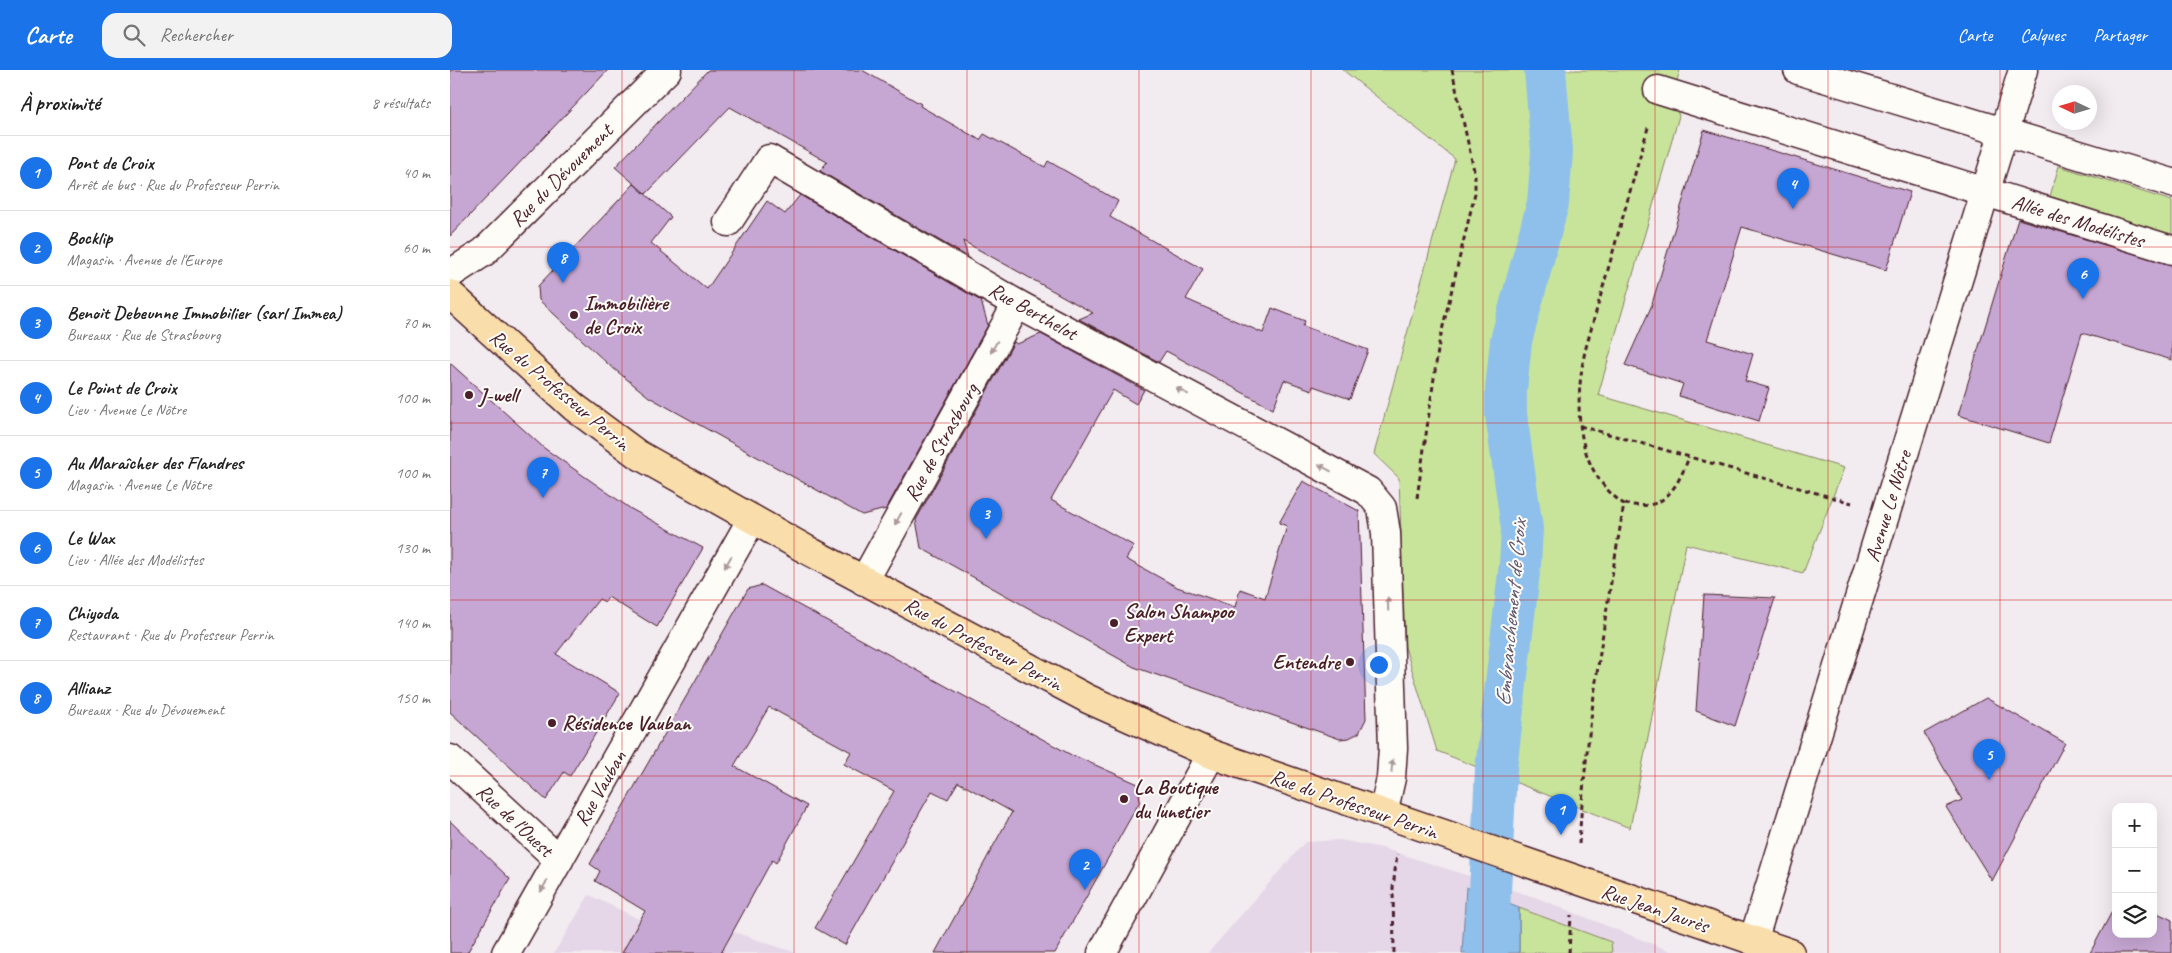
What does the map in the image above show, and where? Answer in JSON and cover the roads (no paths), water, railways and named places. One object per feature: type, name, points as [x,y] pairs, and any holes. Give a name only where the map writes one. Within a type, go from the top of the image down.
[{"type":"main road","name":"Rue du Professeur Perrin","points":[[450,294],[594,424],[637,454],[864,581],[1088,699],[1211,754],[1577,881]]},
{"type":"main road","name":"Rue Jean Jaurès","points":[[1577,881],[1790,953]]},
{"type":"street","name":"Rue du Dévouement","points":[[450,274],[484,252],[667,70]]},
{"type":"street","points":[[1798,70],[2172,183]]},
{"type":"street","name":"Avenue Le Nôtre","points":[[1753,941],[2023,70]]},
{"type":"street","name":"Allée des Modélistes","points":[[1658,90],[2172,250]]},
{"type":"street","name":"Rue Berthelot","points":[[728,222],[769,160],[1017,304],[1368,491],[1382,508],[1386,533],[1393,748],[1391,778],[1392,817]]},
{"type":"street","name":"Rue de Strasbourg","points":[[864,581],[1017,304]]},
{"type":"street","name":"Rue Vauban","points":[[506,953],[752,519]]},
{"type":"street","points":[[1102,953],[1211,754]]},
{"type":"street","name":"Rue de l'Ouest","points":[[450,759],[559,860]]},
{"type":"water","points":[[1466,887],[1519,908],[1519,953],[1462,953]]},
{"type":"waterway","name":"Embranchement de Croix","points":[[1487,953],[1496,769],[1520,564],[1522,529],[1506,414],[1506,390],[1511,341],[1548,203],[1552,152],[1545,70]]},
{"type":"place","name":"Le Point de Croix","points":[[1793,209]]},
{"type":"place","name":"Allianz","points":[[563,283]]},
{"type":"place","name":"Le Wax","points":[[2083,299]]},
{"type":"place","name":"Immobilière de Croix","points":[[574,315]]},
{"type":"place","name":"J-well","points":[[469,395]]},
{"type":"place","name":"Chiyoda","points":[[543,498]]},
{"type":"place","name":"Benoit Debeunne Immobilier (sarl Immea)","points":[[986,539]]},
{"type":"place","name":"Salon Shampoo Expert","points":[[1114,623]]},
{"type":"place","name":"Entendre","points":[[1350,662]]},
{"type":"place","name":"Résidence Vauban","points":[[552,723]]},
{"type":"place","name":"Au Maraîcher des Flandres","points":[[1989,780]]},
{"type":"place","name":"La Boutique du lunetier","points":[[1124,799]]},
{"type":"place","name":"Pont de Croix","points":[[1561,835]]},
{"type":"place","name":"Bocklip","points":[[1085,890]]}]
